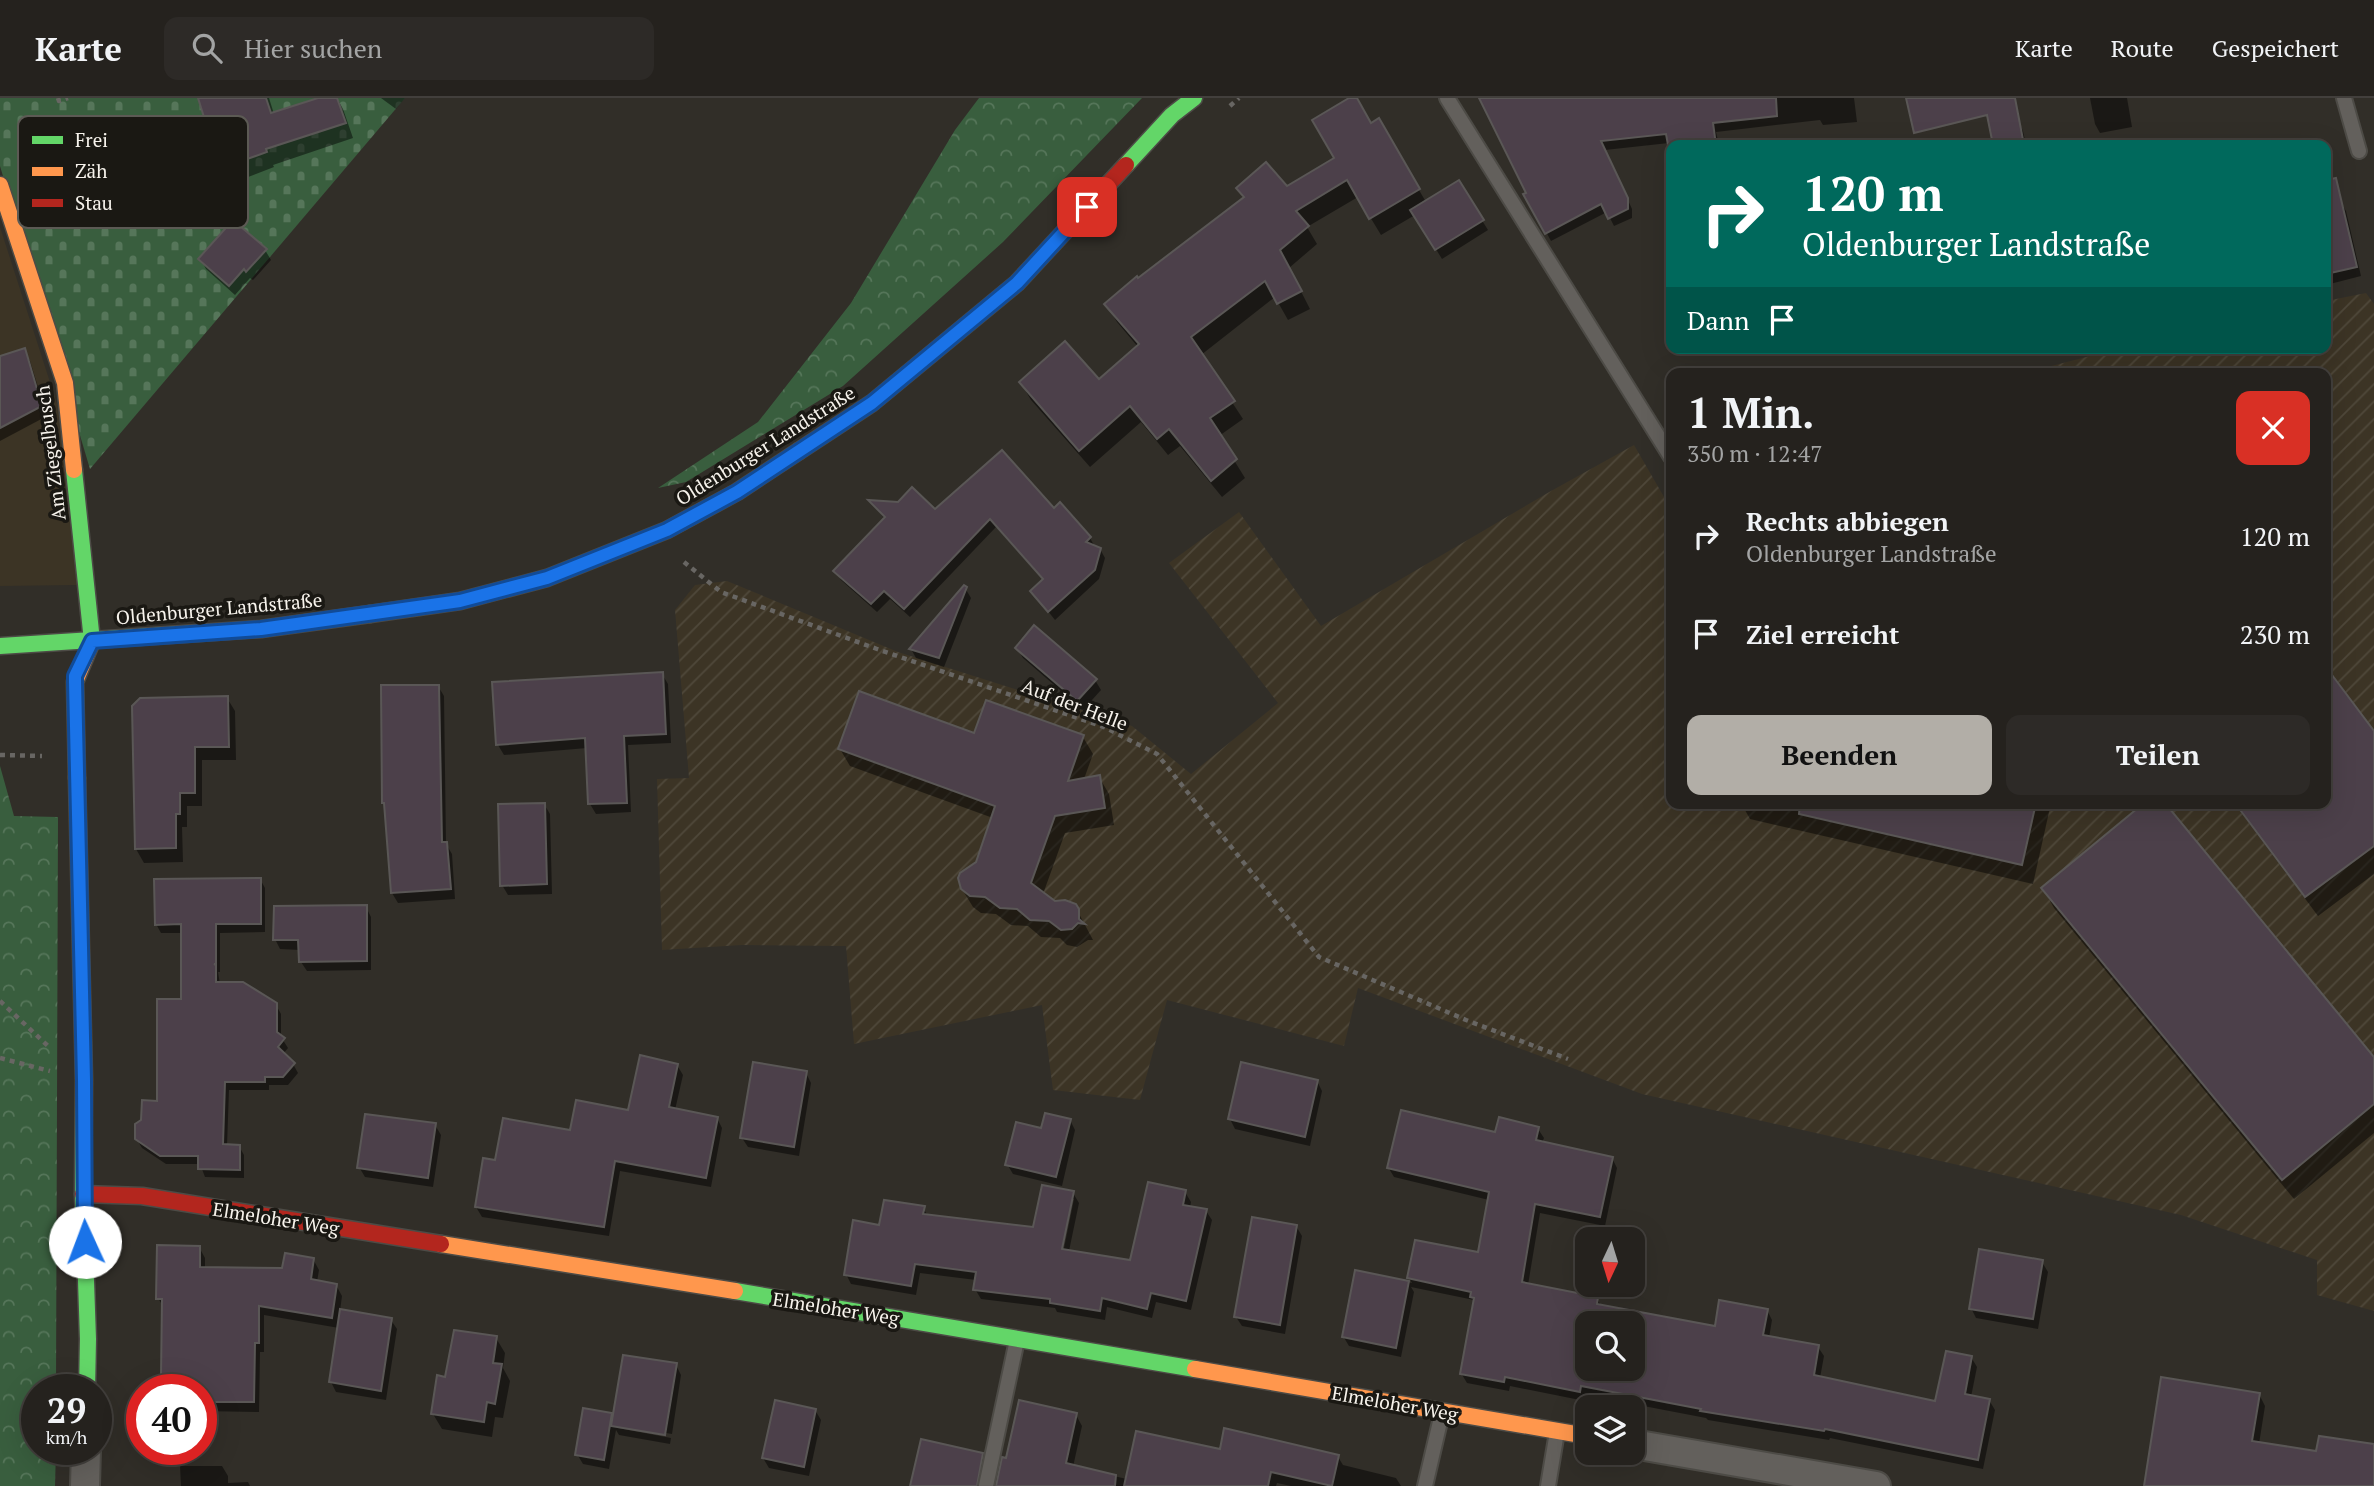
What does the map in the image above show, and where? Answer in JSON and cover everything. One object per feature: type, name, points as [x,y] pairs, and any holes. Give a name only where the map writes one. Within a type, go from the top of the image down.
[{"type":"street","name":"Oldenburger Landstraße","points":[[0,646],[261,629],[460,601],[547,578],[667,530],[737,492],[872,403],[1017,283],[1172,115],[1194,98]]},
{"type":"street","name":"Am Ziegelbusch","points":[[0,185],[65,383],[92,641]]},
{"type":"street","points":[[87,1374],[75,676],[92,641]]},
{"type":"street","name":"Elmeloher Weg","points":[[83,1194],[142,1196],[1017,1338],[1575,1434]]},
{"type":"street","points":[[1645,1446],[1876,1486]]},
{"type":"street","points":[[85,1486],[86,1465]]},
{"type":"lane","points":[[1447,98],[1666,449]]},
{"type":"lane","points":[[2344,98],[2359,151]]},
{"type":"lane","points":[[986,1486],[1017,1338]]},
{"type":"lane","points":[[1425,1486],[1442,1411]]},
{"type":"lane","points":[[1548,1486],[1557,1431]]},
{"type":"path","points":[[58,98],[59,101],[68,98]]},
{"type":"path","name":"Auf der Helle","points":[[667,530],[679,559],[721,592],[1104,727],[1157,754],[1319,957],[1466,1020],[1568,1059]]},
{"type":"path","points":[[0,1002],[84,1080]]},
{"type":"path","points":[[0,1058],[84,1080]]},
{"type":"shaded area","points":[[0,227],[59,410],[77,585],[0,586]]},
{"type":"shaded area","points":[[2366,293],[2374,304],[2374,1311],[2317,1295],[2317,1260],[2181,1215],[1642,1094],[1358,988],[1344,1046],[1167,1000],[1140,1100],[1053,1090],[1042,1005],[854,1044],[846,946],[742,945],[662,950],[657,779],[689,778],[675,610],[695,585],[727,581],[898,652],[1132,726],[1191,774],[1278,703],[1169,563],[1239,512],[1321,626],[1634,445],[1666,500],[1666,809],[2331,809],[2331,368],[2043,368],[2098,354],[2331,354],[2331,300]]},
{"type":"green space","points":[[0,98],[405,98],[90,469],[18,228],[248,228],[248,116],[18,116],[18,227],[0,166]]},
{"type":"green space","points":[[979,98],[1142,98],[1003,242],[843,386],[686,482],[658,488],[758,422],[851,303],[955,130]]},
{"type":"green space","points":[[0,766],[14,816],[58,817],[56,1374],[21,1374],[21,1465],[56,1465],[55,1486],[0,1486]]},
{"type":"building","points":[[198,98],[266,98],[271,113],[318,98],[337,98],[346,123],[266,149],[267,152],[248,159],[248,116],[204,116]]},
{"type":"building","points":[[1349,98],[1357,98],[1371,123],[1379,118],[1420,189],[1369,219],[1347,180],[1296,211],[1309,226],[1280,250],[1302,291],[1277,304],[1265,281],[1191,337],[1235,401],[1210,418],[1237,459],[1211,481],[1169,429],[1157,439],[1130,406],[1079,451],[1019,382],[1065,341],[1099,379],[1139,344],[1104,304],[1137,276],[1138,278],[1244,197],[1236,188],[1266,162],[1287,186],[1334,158],[1312,120]]},
{"type":"building","points":[[1479,98],[1776,98],[1777,116],[1713,123],[1715,140],[1667,140],[1666,134],[1601,141],[1628,198],[1628,209],[1608,219],[1601,204],[1545,234],[1523,194],[1526,193]]},
{"type":"building","points":[[1906,98],[2015,98],[2023,140],[1992,140],[1987,115],[1914,133]]},
{"type":"building","points":[[2336,178],[2357,267],[2331,273],[2331,179]]},
{"type":"building","points":[[1459,180],[1484,220],[1435,250],[1410,210]]},
{"type":"building","points":[[226,228],[242,228],[267,249],[229,286],[198,259]]},
{"type":"building","points":[[25,348],[42,406],[0,428],[0,356]]},
{"type":"building","points":[[1002,450],[1054,508],[1060,502],[1091,537],[1086,542],[1101,548],[1095,570],[1048,612],[1030,591],[1043,579],[990,519],[904,609],[884,591],[871,604],[833,571],[885,517],[868,500],[898,502],[912,487],[935,509]]},
{"type":"building","points":[[964,585],[967,587],[939,658],[909,649]]},
{"type":"building","points":[[1034,625],[1097,679],[1077,701],[1015,648]]},
{"type":"building","points":[[663,672],[666,734],[624,736],[627,803],[588,804],[585,738],[496,745],[492,682]]},
{"type":"building","points":[[2331,674],[2374,731],[2374,846],[2305,897],[2239,809],[2331,809]]},
{"type":"building","points":[[381,685],[439,685],[442,842],[447,842],[451,889],[391,893],[382,803]]},
{"type":"building","points":[[859,691],[974,733],[986,700],[1084,735],[1068,781],[1100,775],[1105,808],[1055,816],[1031,883],[1055,901],[1065,900],[1076,904],[1079,919],[1085,924],[1078,923],[1072,929],[1061,930],[1049,921],[1030,920],[1017,909],[1000,908],[985,897],[970,896],[961,889],[958,878],[960,873],[976,862],[995,806],[838,749]]},
{"type":"building","points":[[228,696],[229,747],[195,747],[195,793],[180,793],[180,814],[176,814],[176,848],[135,849],[132,706],[140,698]]},
{"type":"building","points":[[545,803],[547,884],[500,886],[498,804]]},
{"type":"building","points":[[1799,809],[2035,809],[2022,865],[1799,814]]},
{"type":"building","points":[[2137,809],[2170,809],[2374,1057],[2374,1104],[2282,1180],[2041,888]]},
{"type":"building","points":[[261,878],[261,924],[216,924],[216,982],[243,982],[277,1003],[277,1032],[285,1038],[278,1047],[295,1063],[283,1077],[265,1077],[265,1082],[225,1082],[223,1144],[240,1145],[240,1170],[198,1169],[198,1156],[160,1156],[135,1139],[135,1124],[141,1120],[142,1100],[157,1101],[157,999],[181,999],[181,924],[155,925],[154,879]]},
{"type":"building","points":[[367,905],[367,961],[299,962],[298,940],[273,940],[274,906]]},
{"type":"building","points":[[640,1055],[678,1064],[669,1107],[718,1117],[706,1178],[615,1161],[604,1227],[475,1207],[483,1158],[495,1160],[503,1118],[570,1130],[576,1100],[628,1110]]},
{"type":"building","points":[[753,1062],[807,1071],[794,1147],[740,1138]]},
{"type":"building","points":[[1241,1062],[1318,1080],[1305,1137],[1228,1119]]},
{"type":"building","points":[[1401,1110],[1495,1132],[1499,1117],[1539,1127],[1536,1140],[1613,1157],[1600,1217],[1535,1204],[1522,1282],[1575,1292],[1575,1297],[1598,1297],[1597,1304],[1635,1311],[1575,1311],[1575,1381],[1645,1381],[1645,1313],[1715,1326],[1719,1300],[1768,1309],[1763,1335],[1819,1345],[1814,1375],[1935,1401],[1946,1351],[1972,1356],[1965,1394],[1990,1399],[1978,1460],[1825,1429],[1824,1431],[1700,1411],[1701,1409],[1645,1398],[1645,1395],[1628,1395],[1581,1386],[1580,1392],[1505,1377],[1504,1382],[1460,1374],[1474,1298],[1470,1297],[1471,1292],[1407,1278],[1415,1240],[1478,1252],[1489,1192],[1387,1168]]},
{"type":"building","points":[[1045,1113],[1071,1119],[1056,1177],[1005,1165],[1016,1122],[1041,1128]]},
{"type":"building","points":[[365,1114],[436,1123],[428,1178],[357,1168]]},
{"type":"building","points":[[1148,1182],[1186,1190],[1183,1205],[1207,1209],[1186,1301],[1151,1293],[1147,1309],[1102,1298],[1100,1311],[1050,1303],[1050,1299],[973,1290],[976,1272],[915,1264],[911,1286],[844,1275],[853,1220],[879,1225],[884,1200],[925,1206],[923,1214],[1033,1227],[1042,1185],[1074,1191],[1062,1249],[1130,1260]]},
{"type":"building","points":[[1252,1217],[1297,1225],[1280,1325],[1234,1317]]},
{"type":"building","points":[[157,1245],[200,1246],[200,1267],[282,1268],[285,1253],[314,1258],[311,1279],[337,1284],[332,1318],[259,1306],[254,1402],[217,1402],[217,1374],[161,1374],[162,1299],[156,1299]]},
{"type":"building","points":[[1979,1249],[2043,1260],[2033,1319],[1969,1309]]},
{"type":"building","points":[[1355,1270],[1409,1281],[1396,1348],[1342,1337]]},
{"type":"building","points":[[340,1309],[392,1318],[381,1391],[329,1382]]},
{"type":"building","points":[[454,1330],[497,1336],[493,1363],[502,1364],[495,1404],[487,1402],[484,1422],[431,1414],[437,1375],[445,1377]]},
{"type":"building","points":[[623,1355],[677,1363],[665,1435],[611,1426]]},
{"type":"building","points":[[2161,1377],[2260,1393],[2252,1441],[2316,1451],[2319,1436],[2374,1444],[2374,1486],[2144,1486]]},
{"type":"building","points":[[775,1400],[816,1409],[804,1467],[762,1458]]},
{"type":"building","points":[[1019,1400],[1077,1413],[1066,1463],[1116,1475],[1115,1486],[996,1486],[1002,1457],[1006,1458]]},
{"type":"building","points":[[583,1408],[612,1413],[604,1460],[575,1455]]},
{"type":"building","points":[[1224,1428],[1339,1455],[1332,1486],[1271,1472],[1268,1486],[1124,1486],[1136,1431],[1220,1449]]},
{"type":"building","points":[[921,1439],[983,1453],[977,1486],[910,1486]]},
{"type":"traffic: fast","points":[[1126,165],[1172,115],[1194,98]]},
{"type":"traffic: fast","points":[[74,470],[92,641]]},
{"type":"traffic: fast","points":[[0,646],[261,629],[370,614]]},
{"type":"traffic: fast","points":[[77,778],[87,1374]]},
{"type":"traffic: fast","points":[[735,1291],[1195,1369]]},
{"type":"traffic: slow","points":[[0,185],[65,383],[74,470]]},
{"type":"traffic: slow","points":[[370,614],[460,601],[547,578],[667,530],[737,492],[799,451]]},
{"type":"traffic: slow","points":[[77,778],[75,682],[92,641]]},
{"type":"traffic: slow","points":[[441,1244],[735,1291]]},
{"type":"traffic: slow","points":[[1195,1369],[1575,1434]]},
{"type":"traffic: jam","points":[[799,451],[872,403],[1017,283],[1126,165]]},
{"type":"traffic: jam","points":[[83,1194],[142,1196],[441,1244]]},
{"type":"route","points":[[85,1242],[75,676],[92,641],[261,629],[460,601],[547,578],[667,530],[737,492],[872,403],[1017,283],[1087,207]]}]
